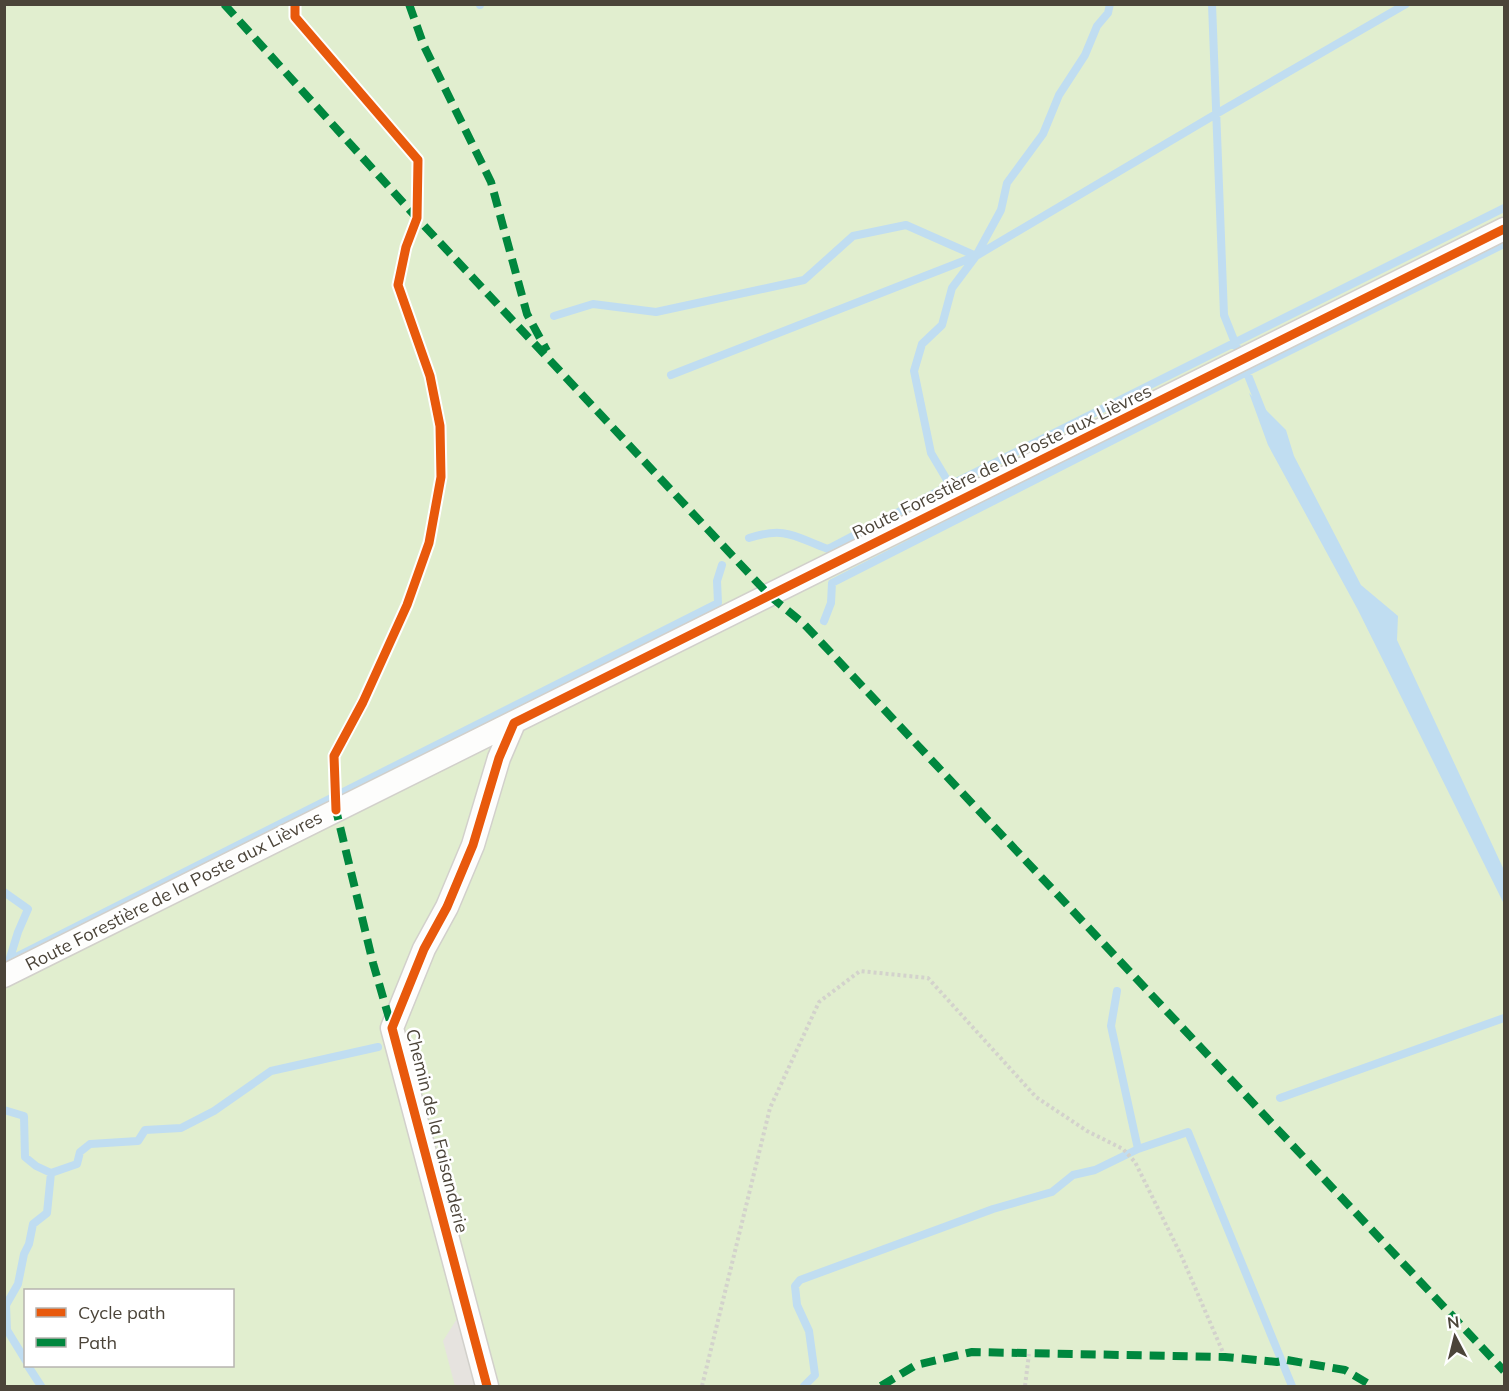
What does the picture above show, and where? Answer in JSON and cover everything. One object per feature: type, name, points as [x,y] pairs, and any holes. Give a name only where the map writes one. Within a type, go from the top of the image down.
[{"type":"street","name":"Route Forestière de la Poste aux Lièvres","points":[[4,976],[1504,230]]},
{"type":"street","name":"Chemin de la Faisanderie","points":[[487,1386],[392,1028],[424,949],[447,907],[474,845],[499,758],[514,723]]},
{"type":"path","points":[[702,1386],[770,1108],[819,1002],[860,971],[928,978],[1036,1097],[1088,1131],[1123,1149],[1135,1161],[1181,1255],[1225,1357]]},
{"type":"path","points":[[1025,1386],[1029,1354]]},
{"type":"green space","points":[[5,5],[1504,5],[1504,1386],[5,1386]]},
{"type":"shaded area","points":[[465,1306],[487,1386],[455,1386],[443,1341]]},
{"type":"water","points":[[1249,393],[1286,430],[1294,456],[1361,585],[1398,616],[1397,640],[1504,870],[1504,904],[1358,610],[1268,445]]},
{"type":"waterway","points":[[950,485],[931,453],[914,371],[922,344],[942,325],[952,288],[976,256],[1001,210],[1007,183],[1043,134],[1059,95],[1085,55],[1097,26],[1108,13],[1110,4]]},
{"type":"waterway","points":[[1212,4],[1224,315],[1263,413]]},
{"type":"waterway","points":[[671,375],[976,256],[1406,4]]},
{"type":"waterway","points":[[749,538],[772,533],[790,534],[828,549],[950,485],[1504,208]]},
{"type":"waterway","points":[[554,316],[593,304],[656,312],[804,280],[853,236],[906,225],[976,256]]},
{"type":"waterway","points":[[824,621],[831,603],[832,583],[1504,244]]},
{"type":"waterway","points":[[4,963],[718,603],[717,581],[722,565]]},
{"type":"waterway","points":[[4,892],[28,909],[9,961]]},
{"type":"waterway","points":[[1117,991],[1111,1026],[1138,1149],[1188,1132],[1292,1386]]},
{"type":"waterway","points":[[1280,1098],[1504,1018]]},
{"type":"waterway","points":[[51,1173],[77,1164],[80,1152],[90,1144],[138,1141],[145,1130],[181,1128],[214,1111],[271,1071],[378,1047]]},
{"type":"waterway","points":[[4,1110],[24,1116],[25,1157],[36,1166],[51,1173],[47,1213],[33,1224],[18,1284],[6,1305],[7,1330],[24,1358]]},
{"type":"waterway","points":[[804,1386],[815,1375],[809,1331],[797,1305],[795,1286],[800,1280],[993,1209],[1052,1192],[1073,1175],[1095,1170],[1138,1149]]},
{"type":"waterway","points":[[29,1367],[41,1386]]},
{"type":"marked path","points":[[224,4],[417,218],[770,596],[804,624],[1504,1371]]},
{"type":"marked path","points":[[409,4],[424,46],[491,182],[527,314],[547,351]]},
{"type":"marked path","points":[[336,805],[373,963],[392,1028]]},
{"type":"marked path","points":[[881,1386],[916,1365],[972,1352],[1225,1357],[1277,1362],[1287,1360],[1345,1370],[1372,1386]]},
{"type":"cycle path","points":[[295,4],[295,17],[418,160],[417,218],[406,247],[398,285],[430,376],[440,426],[441,477],[429,543],[407,605],[363,702],[334,756],[336,810]]},
{"type":"cycle path","points":[[487,1386],[392,1028],[424,949],[447,907],[473,845],[499,758],[514,723],[1504,229]]}]
